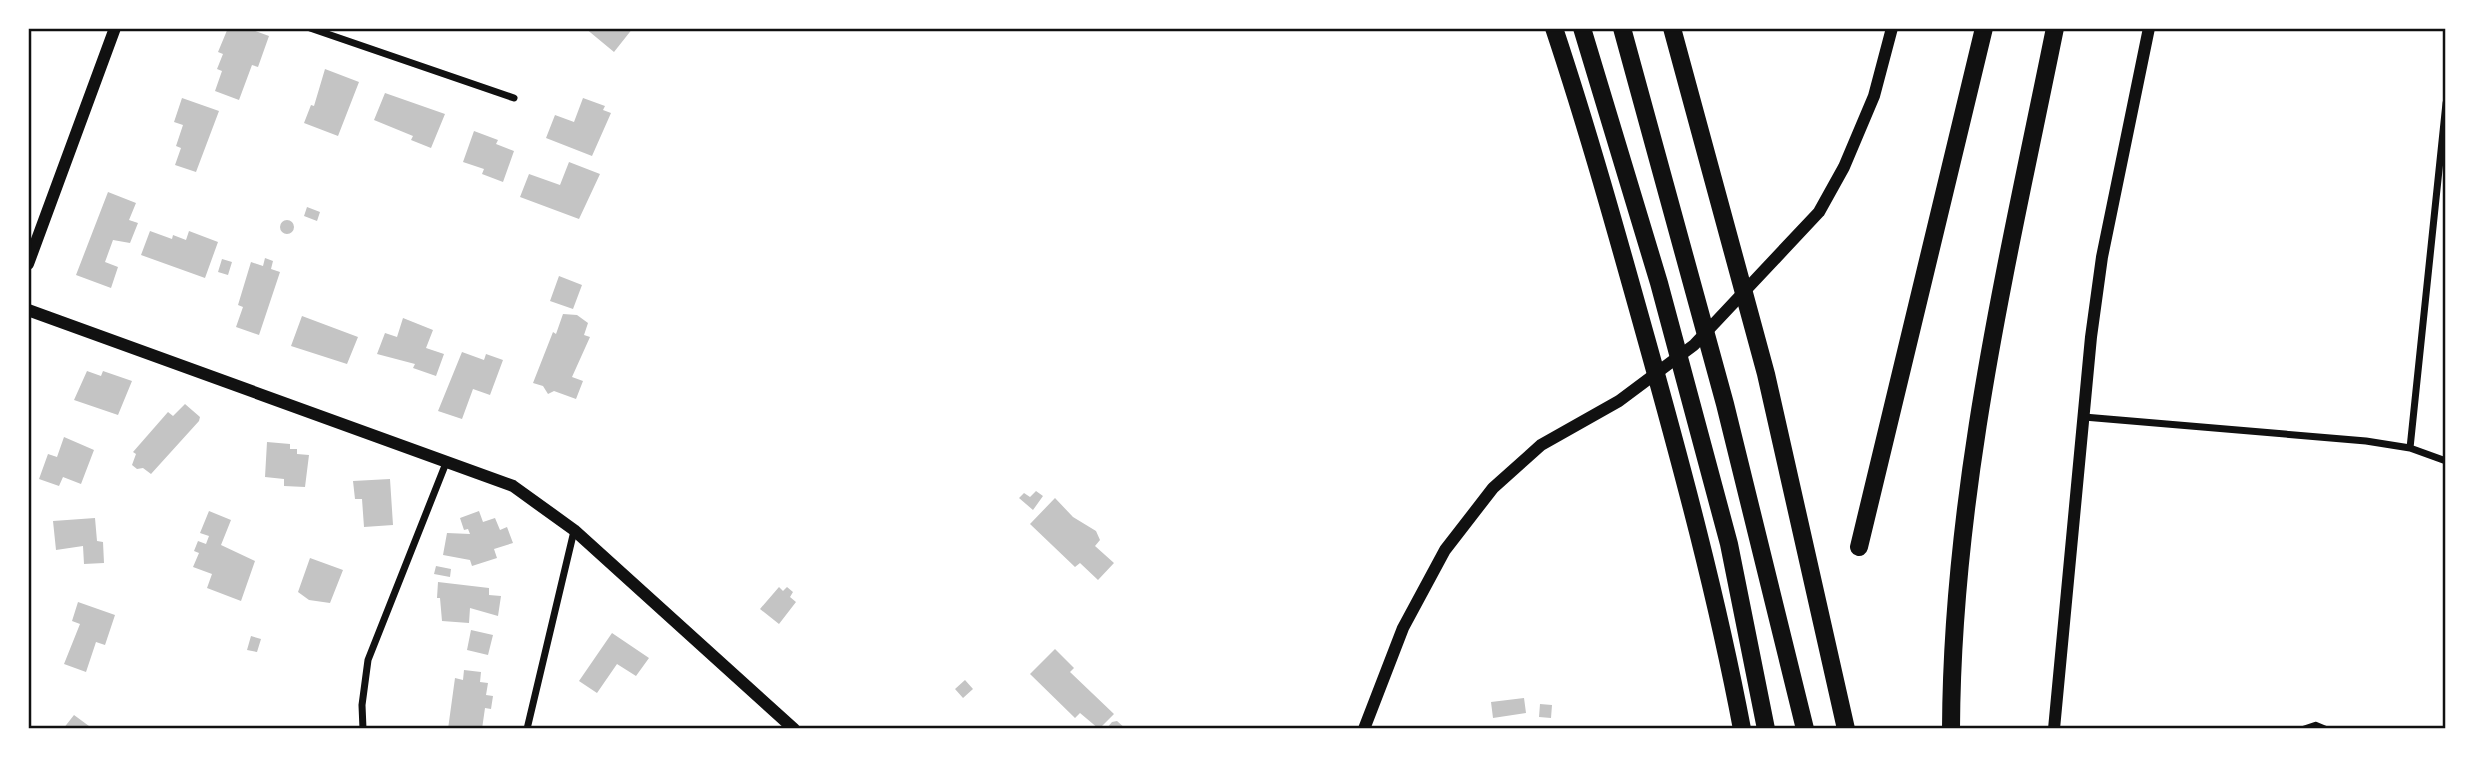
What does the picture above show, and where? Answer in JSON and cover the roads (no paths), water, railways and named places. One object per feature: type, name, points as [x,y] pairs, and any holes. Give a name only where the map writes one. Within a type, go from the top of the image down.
[{"type":"highway","points":[[1554,28],[1582,114],[1671,429],[1726,642],[1742,729]]},
{"type":"highway","points":[[1582,28],[1659,283],[1729,544],[1766,729]]},
{"type":"highway","points":[[1622,28],[1725,404],[1805,729]]},
{"type":"highway","points":[[1672,28],[1766,374],[1846,729]]},
{"type":"highway","points":[[1859,547],[1984,28]]},
{"type":"highway","points":[[1951,729],[1954,615],[1967,479],[1991,342],[2055,28]]},
{"type":"street","points":[[28,264],[115,28]]},
{"type":"street","points":[[310,28],[514,98]]},
{"type":"street","points":[[1364,729],[1403,628],[1445,550],[1493,488],[1541,445],[1619,401],[1694,345],[1819,212],[1844,167],[1874,96],[1892,28]]},
{"type":"street","points":[[2054,729],[2102,257],[2149,28]]},
{"type":"street","points":[[2410,448],[2446,103]]},
{"type":"street","points":[[28,310],[513,486],[574,530],[794,729]]},
{"type":"street","points":[[2084,418],[2410,448],[2446,461]]},
{"type":"street","points":[[363,729],[362,705],[368,660],[446,463]]},
{"type":"street","points":[[527,729],[574,530]]},
{"type":"lane","points":[[2301,729],[2316,724],[2328,729]]}]
